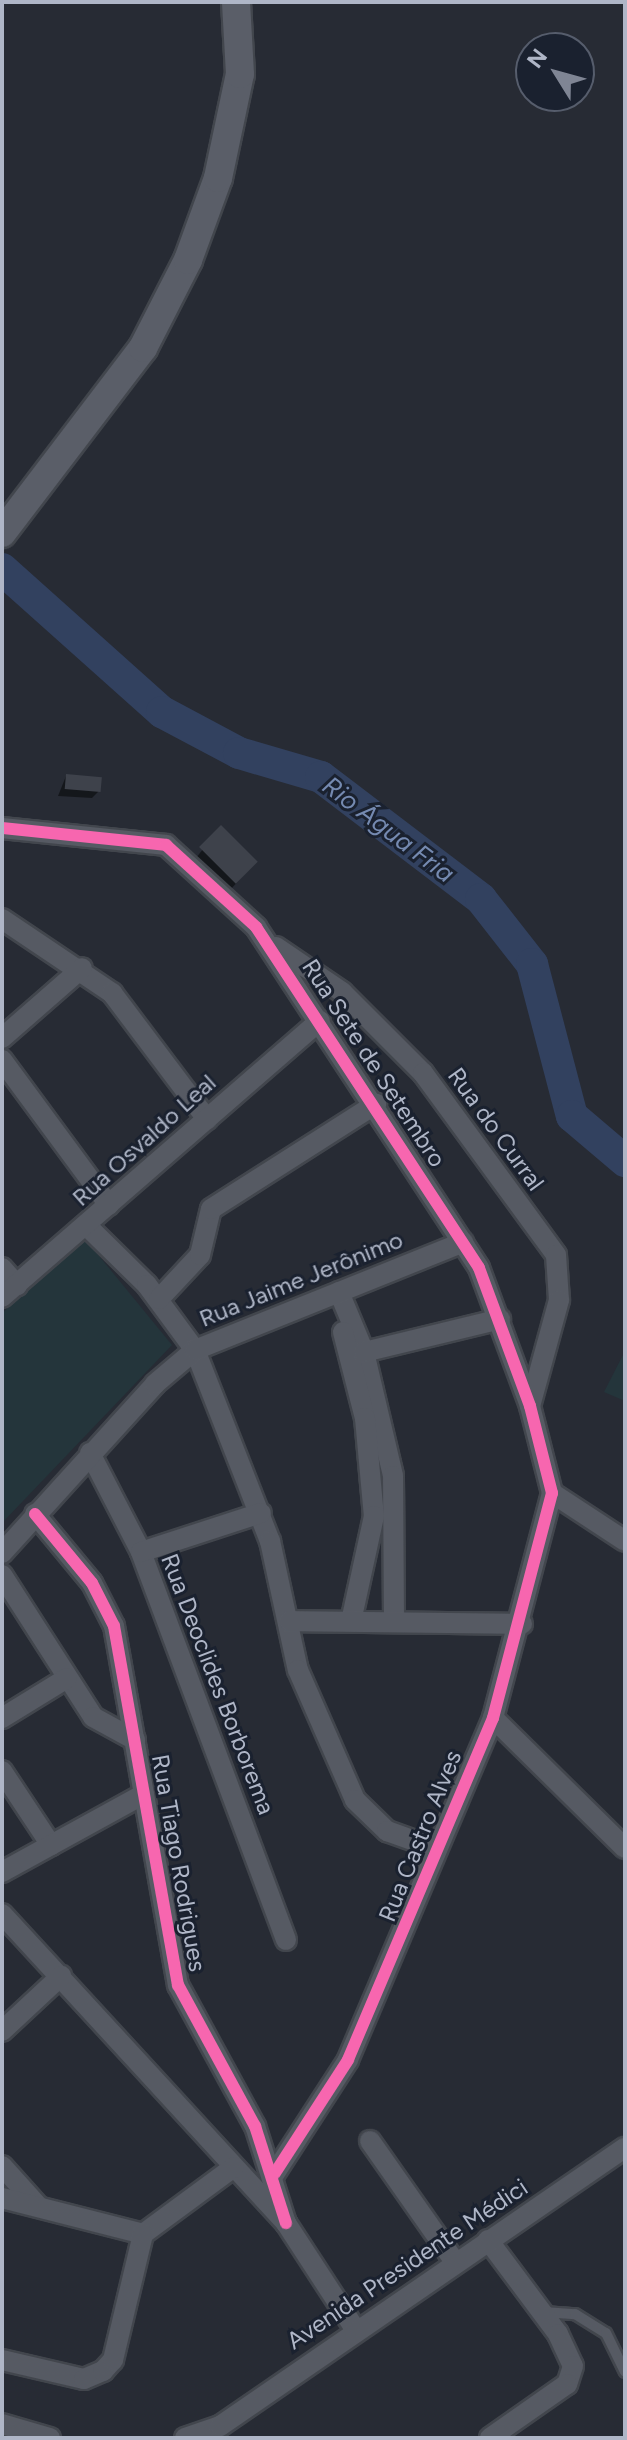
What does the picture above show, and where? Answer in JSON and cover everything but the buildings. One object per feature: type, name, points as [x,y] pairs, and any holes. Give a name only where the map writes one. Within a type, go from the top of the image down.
[{"type":"street","points":[[2,533],[143,348],[188,260],[218,178],[240,74],[236,2]]},
{"type":"street","name":"Rua Sete de Setembro","points":[[2,828],[166,845],[267,941],[463,1242],[500,1319],[530,1406],[552,1493]]},
{"type":"street","points":[[2,919],[82,968],[129,1013],[207,1119]]},
{"type":"street","name":"Rua do Curral","points":[[267,941],[342,992],[423,1073],[556,1255],[559,1300],[530,1406]]},
{"type":"street","points":[[2,1038],[82,968]]},
{"type":"street","name":"Rua Osvaldo Leal","points":[[9,1291],[320,1021]]},
{"type":"street","points":[[2,1060],[109,1205]]},
{"type":"street","points":[[159,1299],[200,1255],[211,1209],[376,1104]]},
{"type":"street","points":[[87,1226],[159,1299],[195,1350],[261,1513],[289,1621],[298,1670],[355,1800],[387,1831],[437,1849]]},
{"type":"street","name":"Rua Jaime Jerônimo","points":[[2,1553],[90,1453],[195,1350],[463,1242]]},
{"type":"street","points":[[2,1268],[9,1291]]},
{"type":"street","points":[[335,1293],[364,1352],[393,1476],[394,1619]]},
{"type":"street","points":[[335,1293],[357,1384],[372,1476],[372,1539],[352,1617]]},
{"type":"street","points":[[364,1352],[500,1319]]},
{"type":"street","name":"Rua Deoclides Borborema","points":[[90,1453],[141,1552],[286,1940]]},
{"type":"street","points":[[552,1493],[625,1541]]},
{"type":"street","name":"Rua Castro Alves","points":[[275,2173],[348,2060],[493,1718],[522,1624],[552,1493]]},
{"type":"street","points":[[141,1552],[261,1513]]},
{"type":"street","name":"Rua Tiago Rodrigues","points":[[35,1514],[110,1615],[178,1985],[275,2173],[286,2223]]},
{"type":"street","points":[[2,1575],[67,1678],[104,1728],[135,1740]]},
{"type":"street","points":[[289,1621],[352,1617],[522,1624]]},
{"type":"street","points":[[2,1718],[67,1678]]},
{"type":"street","points":[[493,1718],[625,1848]]},
{"type":"street","points":[[2,1771],[51,1845]]},
{"type":"street","points":[[2,1872],[144,1794]]},
{"type":"street","points":[[2,1914],[286,2223],[355,2329]]},
{"type":"street","points":[[2,2031],[61,1976]]},
{"type":"street","points":[[370,2141],[455,2262]]},
{"type":"street","name":"Avenida Presidente Médici","points":[[185,2438],[220,2426],[355,2329],[625,2148]]},
{"type":"street","points":[[2,2166],[38,2206]]},
{"type":"street","points":[[2,2360],[84,2379],[103,2371],[113,2360],[143,2234],[234,2167]]},
{"type":"street","points":[[2,2198],[143,2234]]},
{"type":"street","points":[[488,2240],[544,2312],[570,2357],[567,2384],[490,2438]]},
{"type":"street","points":[[2,2424],[38,2437]]},
{"type":"lane","points":[[544,2312],[575,2314],[606,2333],[625,2372]]},
{"type":"shaded area","points":[[86,1240],[172,1345],[2,1523],[2,1313]]},
{"type":"shaded area","points":[[625,1351],[625,1401],[604,1392]]},
{"type":"waterway","name":"Rio Água Fria","points":[[2,569],[162,712],[239,753],[321,777],[481,899],[532,964],[572,1116],[625,1161]]},
{"type":"cycle path","points":[[2,828],[166,845],[256,927],[479,1268],[530,1406],[552,1493],[493,1718],[348,2060],[275,2173]]},
{"type":"cycle path","points":[[35,1514],[92,1583],[114,1626],[178,1985],[255,2126],[286,2223]]}]
